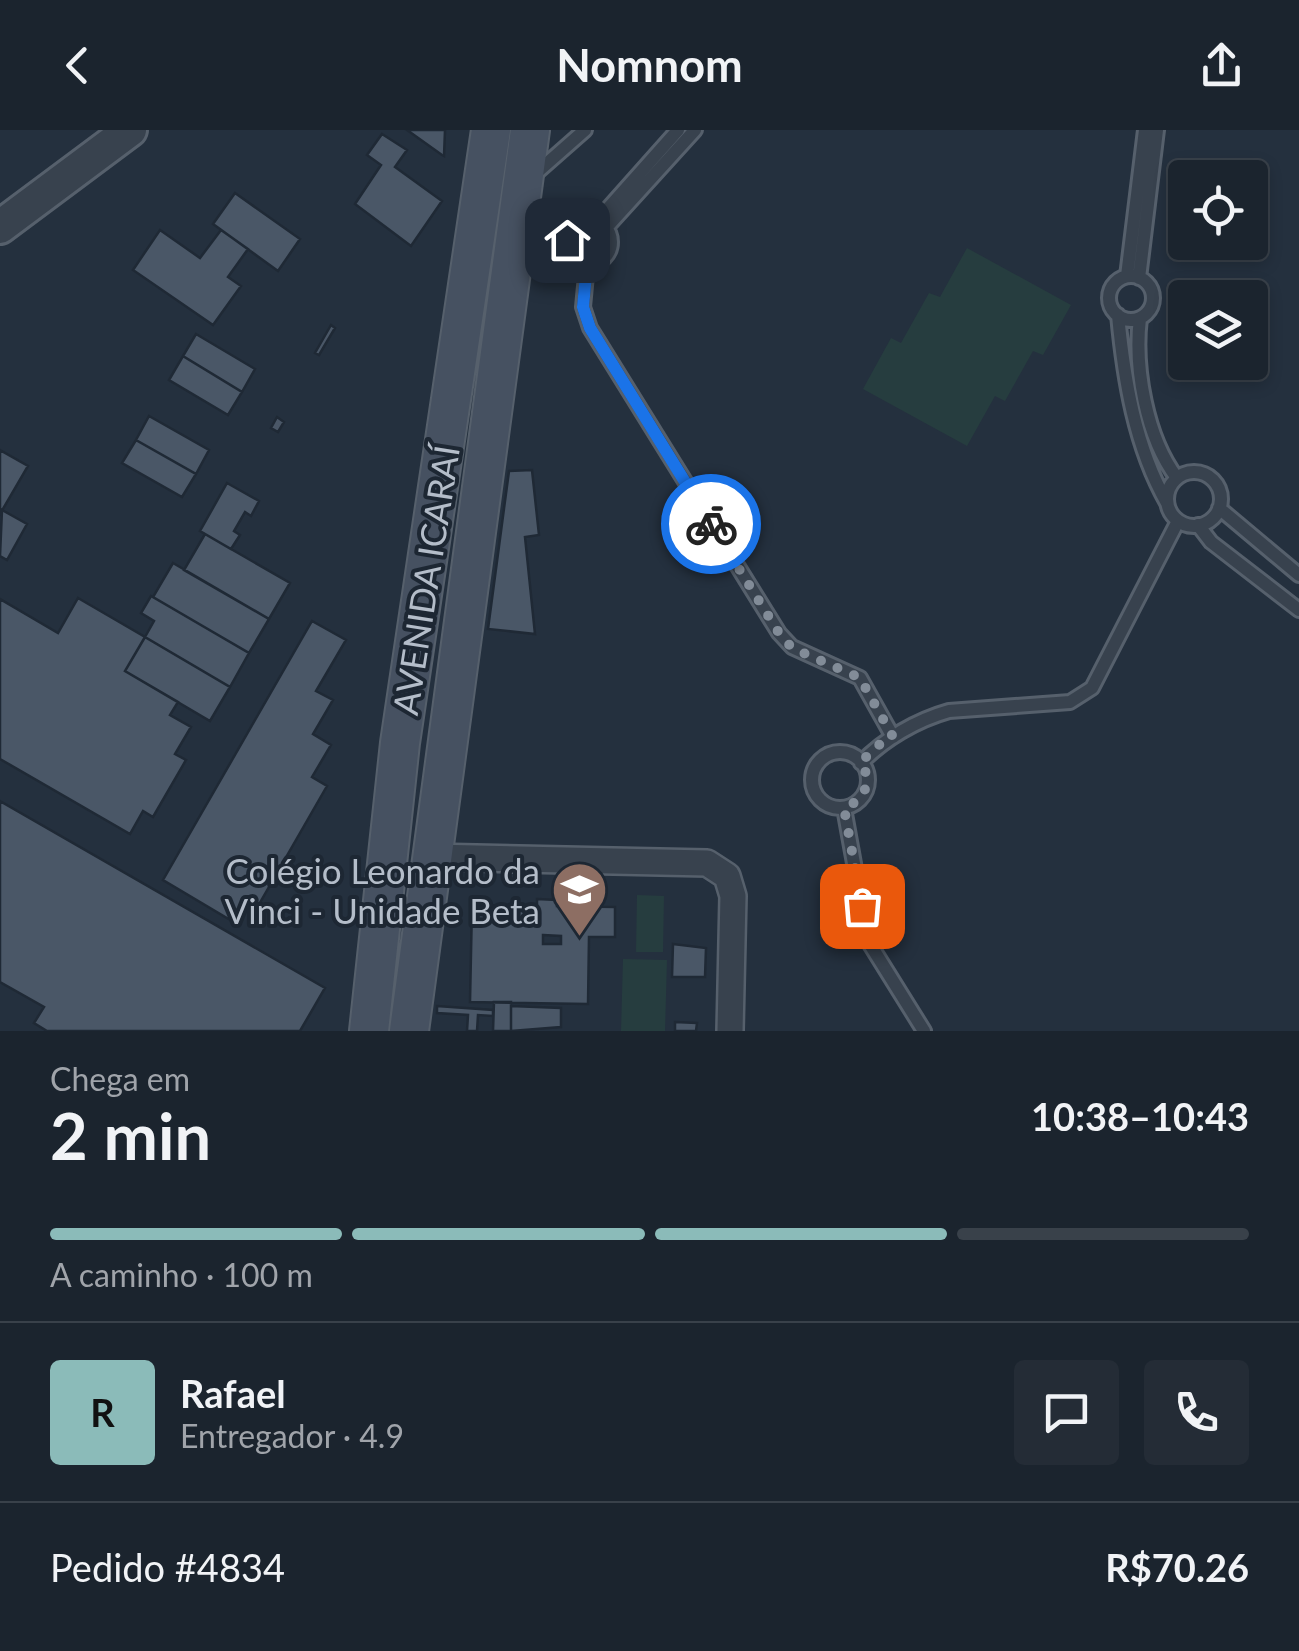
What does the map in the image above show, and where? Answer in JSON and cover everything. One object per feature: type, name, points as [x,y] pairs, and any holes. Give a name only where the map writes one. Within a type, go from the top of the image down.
[{"type":"main road","name":"AVENIDA ICARAÍ","points":[[369,1031],[400,743],[491,130]]},
{"type":"main road","name":"AVENIDA ICARAÍ","points":[[409,1031],[530,130]]},
{"type":"main road","points":[[376,969],[389,980],[395,992],[391,1031]]},
{"type":"street","points":[[0,227],[130,130]]},
{"type":"street","points":[[431,856],[707,863],[726,876],[732,896],[730,1031]]},
{"type":"lane","points":[[522,186],[585,130]]},
{"type":"lane","points":[[602,225],[678,130]]},
{"type":"lane","points":[[602,225],[695,130]]},
{"type":"lane","points":[[1133,277],[1144,130]]},
{"type":"lane","points":[[1133,277],[1158,130]]},
{"type":"lane","points":[[580,222],[602,225],[611,238],[607,255],[598,263],[587,264],[572,257],[567,246],[568,235],[580,222]]},
{"type":"lane","points":[[587,264],[583,307],[590,328],[779,633],[792,648],[860,678],[893,737]]},
{"type":"lane","points":[[1118,316],[1140,318],[1148,310],[1153,300],[1148,284],[1133,277],[1118,281],[1110,290],[1110,302],[1118,316],[1136,422],[1153,473],[1178,521],[1198,526],[1211,542],[1299,610]]},
{"type":"lane","points":[[1140,318],[1140,361],[1148,408],[1164,458],[1176,478]]},
{"type":"lane","points":[[1167,503],[1168,489],[1176,478],[1196,472],[1210,477],[1219,487],[1219,508],[1211,520],[1198,526]]},
{"type":"lane","points":[[1219,508],[1299,575]]},
{"type":"lane","points":[[861,762],[877,746],[949,711],[1070,702],[1084,695],[1092,688],[1178,521]]},
{"type":"lane","points":[[835,753],[850,754],[861,762],[867,776],[866,790],[857,802],[844,808],[830,806],[818,798],[812,785],[814,771],[822,759],[835,753]]},
{"type":"lane","points":[[844,808],[868,941],[924,1031]]},
{"type":"green space","points":[[967,248],[1071,305],[1043,355],[1033,351],[1005,401],[995,396],[967,446],[863,389],[891,338],[901,343],[929,293],[940,297]]},
{"type":"green space","points":[[637,895],[664,896],[663,952],[636,952]]},
{"type":"green space","points":[[623,959],[667,960],[665,1031],[621,1031]]},
{"type":"building","points":[[407,130],[445,130],[444,156],[442,155]]},
{"type":"building","points":[[382,134],[407,150],[395,167],[442,201],[411,246],[355,204],[381,165],[367,155]]},
{"type":"building","points":[[235,193],[300,239],[278,271],[213,224]]},
{"type":"building","points":[[160,230],[200,258],[221,230],[248,249],[228,277],[241,286],[213,325],[133,270]]},
{"type":"building","points":[[331,325],[335,328],[319,355],[315,353]]},
{"type":"building","points":[[196,334],[255,369],[242,392],[183,356]]},
{"type":"building","points":[[183,356],[242,392],[228,415],[169,380]]},
{"type":"building","points":[[149,416],[209,450],[196,474],[136,440]]},
{"type":"building","points":[[277,417],[284,422],[278,432],[271,428]]},
{"type":"building","points":[[136,440],[196,474],[182,497],[122,463]]},
{"type":"building","points":[[0,450],[28,466],[0,514]]},
{"type":"building","points":[[532,470],[539,535],[525,537],[535,634],[488,629],[509,471]]},
{"type":"building","points":[[227,483],[259,501],[251,516],[245,512],[234,531],[240,535],[231,549],[200,531]]},
{"type":"building","points":[[2,510],[27,524],[7,560],[0,556]]},
{"type":"building","points":[[205,534],[290,583],[269,619],[184,570]]},
{"type":"building","points":[[173,563],[269,619],[249,653],[153,597]]},
{"type":"building","points":[[151,596],[249,653],[230,687],[145,637],[154,621],[141,613]]},
{"type":"building","points":[[78,598],[145,637],[125,671],[178,702],[170,715],[191,727],[175,754],[186,760],[153,817],[143,811],[130,834],[0,759],[0,599],[58,633]]},
{"type":"building","points":[[312,621],[346,640],[316,691],[333,700],[313,734],[331,745],[312,777],[327,786],[258,906],[245,899],[232,921],[163,880]]},
{"type":"building","points":[[145,637],[230,687],[210,721],[125,671]]},
{"type":"building","points":[[0,801],[325,988],[300,1031],[47,1031],[34,1023],[44,1007],[0,982]]},
{"type":"building","points":[[561,881],[598,882],[598,902],[576,906],[576,893],[561,892]]},
{"type":"building","points":[[537,899],[557,900],[557,906],[615,907],[615,937],[589,937],[588,1004],[470,1002],[472,905],[537,906]],"holes":[[[543,935],[561,936],[561,944],[543,944]]]},
{"type":"building","points":[[673,944],[706,948],[705,977],[672,977]]},
{"type":"building","points":[[494,1002],[511,1002],[511,1031],[493,1031]]},
{"type":"building","points":[[437,1006],[493,1010],[493,1016],[478,1015],[477,1031],[467,1031],[468,1015],[437,1013]]},
{"type":"building","points":[[511,1006],[561,1008],[561,1027],[511,1031]]},
{"type":"building","points":[[675,1022],[697,1023],[696,1031],[675,1031]]},
{"type":"way so far","points":[[711,524],[779,633],[792,648],[860,678],[893,737],[861,762],[867,776],[866,790],[857,802],[844,808],[862,906]]},
{"type":"place","name":"Colégio Leonardo da Vinci - Unidade Beta","points":[[579,939]]},
{"type":"route","points":[[567,240],[572,257],[587,264],[583,307],[590,328],[711,524]]}]
